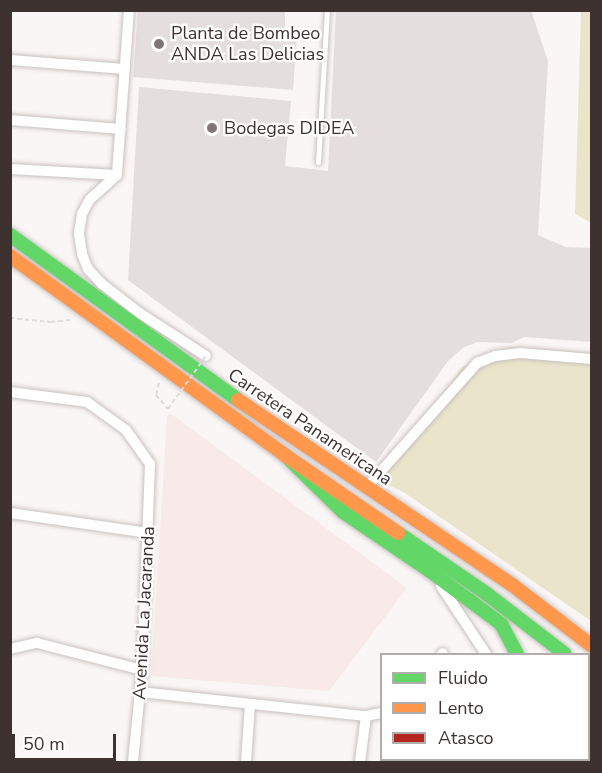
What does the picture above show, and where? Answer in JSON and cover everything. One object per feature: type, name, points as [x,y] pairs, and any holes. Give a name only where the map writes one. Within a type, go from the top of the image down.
[{"type":"main road","name":"Carretera Panamericana","points":[[10,235],[222,389],[511,584],[591,646]]},
{"type":"main road","name":"Carretera Panamericana","points":[[10,256],[286,456],[487,594],[564,653]]},
{"type":"main road","points":[[286,456],[343,512],[430,571],[501,624],[516,653]]},
{"type":"street","points":[[121,10],[129,11],[117,176],[90,199],[82,213],[79,234],[81,254],[87,269],[102,284],[141,314],[206,356]]},
{"type":"street","points":[[10,60],[125,69]]},
{"type":"street","points":[[10,120],[121,129]]},
{"type":"street","points":[[10,169],[117,176]]},
{"type":"street","points":[[367,487],[477,363],[495,356],[520,353],[591,359]]},
{"type":"street","name":"Avenida La Jacaranda","points":[[10,392],[87,402],[126,430],[150,464],[149,533],[140,692],[133,762]]},
{"type":"street","points":[[10,513],[149,533]]},
{"type":"street","points":[[430,571],[485,653]]},
{"type":"street","points":[[10,649],[37,643],[141,670]]},
{"type":"street","points":[[140,692],[366,716],[380,713]]},
{"type":"street","points":[[246,762],[250,704]]},
{"type":"street","points":[[360,762],[366,716]]},
{"type":"lane","points":[[318,162],[327,10]]},
{"type":"path","points":[[10,318],[51,322],[78,321]]},
{"type":"path","points":[[155,377],[159,382],[156,395],[158,401],[168,409],[206,356]]},
{"type":"shaded area","points":[[581,11],[592,11],[591,223],[575,214]]},
{"type":"shaded area","points":[[510,347],[591,353],[591,621],[405,493],[380,481],[462,367]]},
{"type":"shaded area","points":[[170,413],[407,588],[329,691],[151,676],[167,417]]},
{"type":"building","name":"Bodegas DIDEA","points":[[138,10],[285,11],[285,35],[297,38],[293,90],[133,77]]},
{"type":"building","points":[[336,10],[531,10],[548,61],[538,235],[566,247],[592,248],[592,342],[524,337],[512,343],[478,342],[464,347],[448,361],[376,462],[128,280],[139,87],[291,101],[285,166],[328,171]]},
{"type":"traffic: fast","points":[[10,235],[238,400]]},
{"type":"traffic: fast","points":[[286,456],[343,512],[430,571],[501,624],[516,653]]},
{"type":"traffic: fast","points":[[398,533],[487,594],[564,653]]},
{"type":"traffic: slow","points":[[10,256],[286,456],[398,533]]},
{"type":"traffic: slow","points":[[238,400],[511,584],[592,646]]},
{"type":"place","name":"Planta de Bombeo ANDA Las Delicias","points":[[159,44]]},
{"type":"place","name":"Bodegas DIDEA","points":[[212,128]]}]
